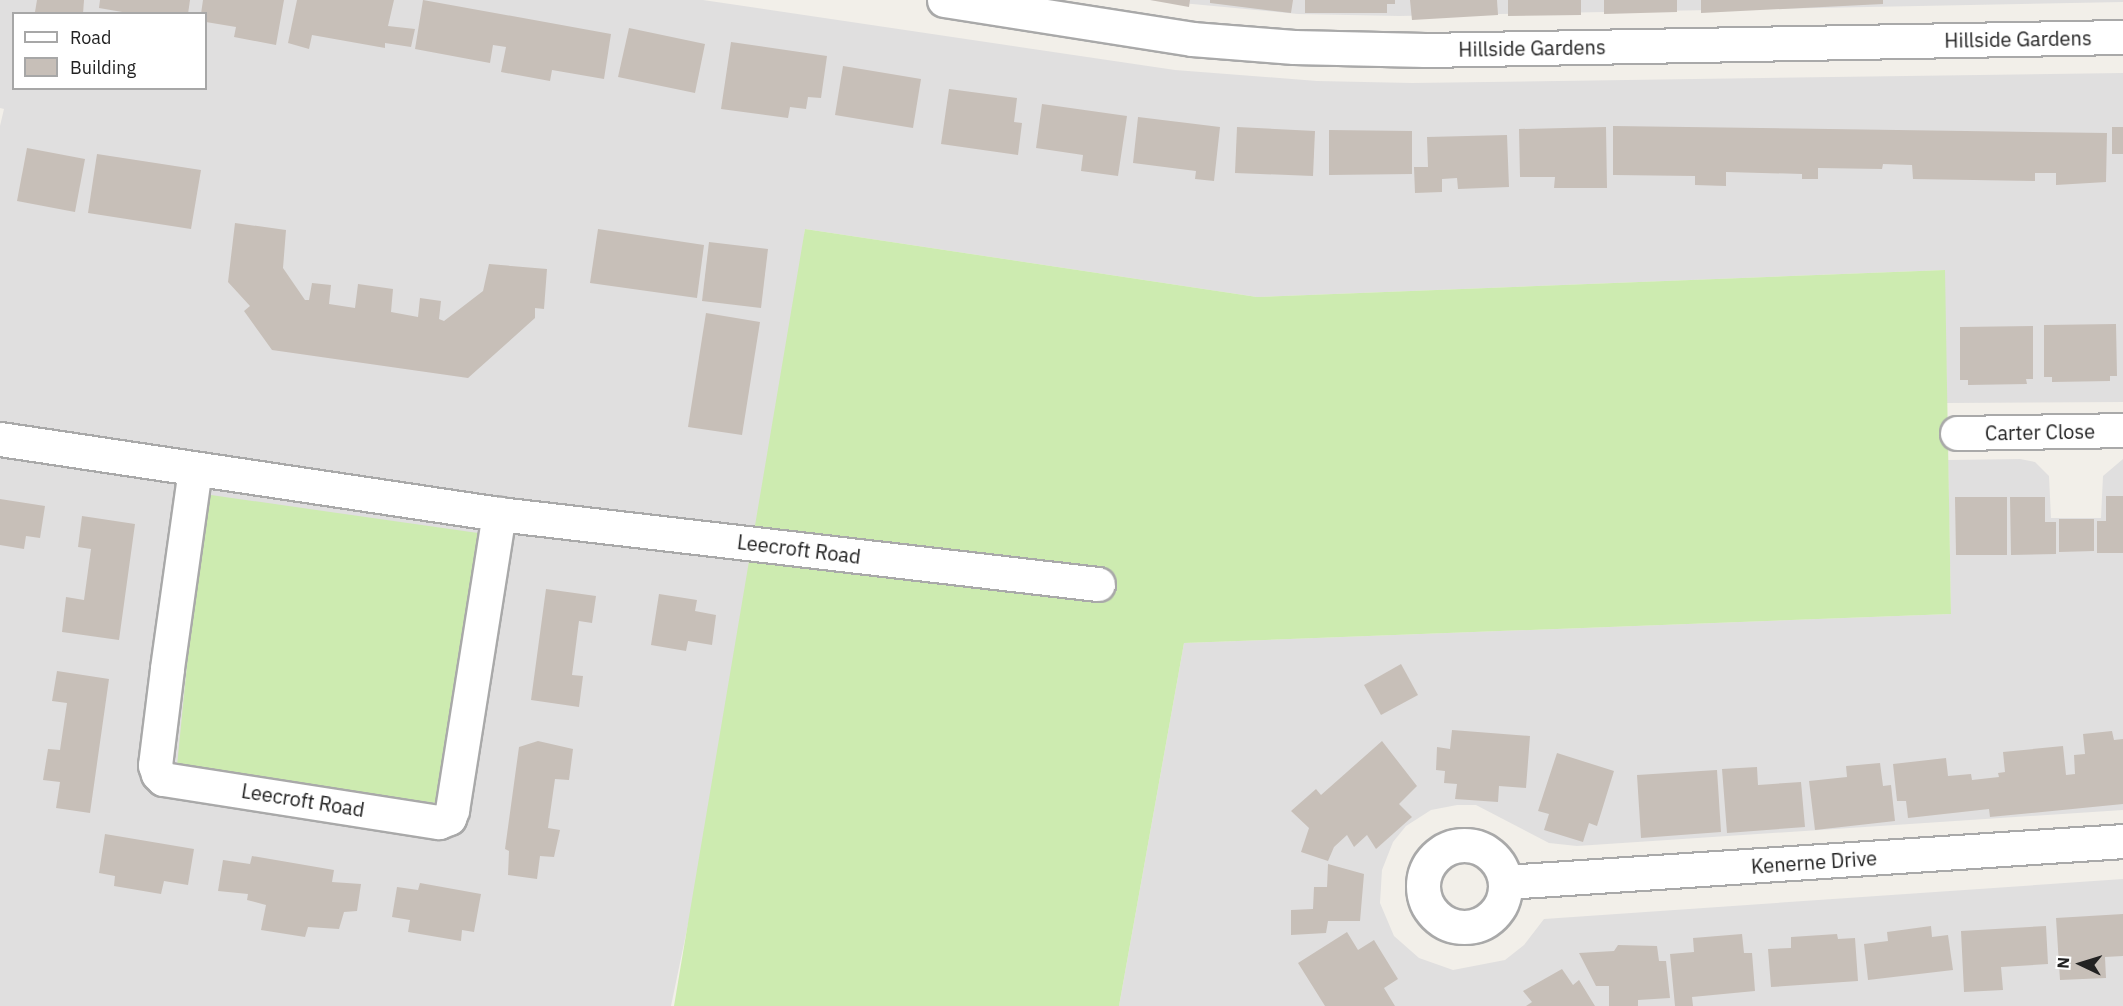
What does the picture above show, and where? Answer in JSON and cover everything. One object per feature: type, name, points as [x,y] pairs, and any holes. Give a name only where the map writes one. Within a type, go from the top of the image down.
[{"type":"street","name":"Hillside Gardens","points":[[944,0],[1192,39],[1294,47],[1425,50],[2123,37]]},
{"type":"street","name":"Carter Close","points":[[1957,433],[2123,430]]},
{"type":"street","name":"Leecroft Road","points":[[0,439],[499,514],[1098,584]]},
{"type":"street","name":"Leecroft Road","points":[[195,469],[165,680],[155,765],[158,774],[163,779],[439,822],[448,818],[452,810],[499,514]]},
{"type":"street","name":"Kenerne Drive","points":[[1506,882],[2123,841]]},
{"type":"shaded area","points":[[0,0],[703,0],[1175,70],[1317,81],[1412,83],[2123,73],[2123,402],[1947,403],[1944,270],[1257,297],[805,229],[774,512],[671,1006],[0,1006],[0,126],[4,109],[0,108]]},
{"type":"shaded area","points":[[1150,0],[2123,0],[2123,2],[1399,16],[1298,14]]},
{"type":"shaded area","points":[[2020,459],[2035,462],[2049,476],[2051,518],[2101,518],[2103,476],[2123,459],[2123,810],[1577,846],[1549,843],[1476,805],[1457,805],[1431,810],[1406,826],[1393,842],[1382,870],[1380,903],[1394,936],[1419,958],[1453,970],[1505,960],[1524,945],[1544,919],[2123,879],[2123,1006],[1119,1006],[1184,643],[1951,614],[1948,460]]},
{"type":"green space","points":[[805,229],[1257,297],[1945,270],[1951,614],[1184,643],[1119,1006],[674,1006]]},
{"type":"green space","points":[[204,494],[478,533],[436,803],[177,766]]},
{"type":"building","points":[[37,0],[84,0],[83,12],[35,12]]},
{"type":"building","points":[[100,0],[190,0],[188,12],[122,12],[99,8]]},
{"type":"building","points":[[203,0],[284,0],[276,45],[234,37],[236,27],[207,22],[207,12],[201,12]]},
{"type":"building","points":[[297,0],[394,0],[388,26],[415,29],[411,47],[385,43],[385,48],[312,35],[309,49],[288,43]]},
{"type":"building","points":[[423,0],[611,34],[604,79],[552,70],[550,81],[501,72],[506,47],[493,45],[490,63],[415,49]]},
{"type":"building","points":[[1150,0],[1190,0],[1189,7]]},
{"type":"building","points":[[1210,0],[1293,0],[1291,13],[1210,3]]},
{"type":"building","points":[[1305,0],[1395,0],[1395,4],[1387,4],[1387,13],[1305,13]]},
{"type":"building","points":[[1410,0],[1497,0],[1498,15],[1412,20]]},
{"type":"building","points":[[1508,0],[1581,0],[1581,15],[1508,16]]},
{"type":"building","points":[[1604,0],[1677,0],[1677,12],[1604,14]]},
{"type":"building","points":[[1701,0],[1883,0],[1883,4],[1701,13]]},
{"type":"building","points":[[629,28],[705,44],[695,93],[618,77]]},
{"type":"building","points":[[731,42],[827,56],[821,98],[808,97],[806,109],[790,107],[788,118],[721,109]]},
{"type":"building","points":[[843,66],[921,79],[913,128],[835,115]]},
{"type":"building","points":[[949,89],[1017,98],[1014,122],[1022,123],[1018,155],[941,144]]},
{"type":"building","points":[[1042,104],[1127,116],[1118,176],[1081,171],[1083,155],[1036,148]]},
{"type":"building","points":[[1138,117],[1220,127],[1214,181],[1195,179],[1196,171],[1133,163]]},
{"type":"building","points":[[1613,126],[2107,133],[2106,182],[2056,185],[2056,173],[2035,173],[2035,181],[1913,179],[1912,165],[1883,164],[1882,169],[1818,168],[1818,179],[1802,179],[1802,174],[1726,172],[1726,186],[1695,185],[1695,176],[1613,175]]},
{"type":"building","points":[[1237,127],[1315,131],[1313,176],[1235,173]]},
{"type":"building","points":[[1606,127],[1607,188],[1554,188],[1555,177],[1520,177],[1519,129]]},
{"type":"building","points":[[2112,127],[2123,127],[2123,154],[2112,154]]},
{"type":"building","points":[[1329,130],[1412,131],[1412,174],[1329,175]]},
{"type":"building","points":[[1507,135],[1509,187],[1458,189],[1457,178],[1442,179],[1442,192],[1415,193],[1414,167],[1428,167],[1427,137]]},
{"type":"building","points":[[27,148],[85,159],[75,212],[17,201]]},
{"type":"building","points":[[97,154],[201,170],[191,229],[88,213]]},
{"type":"building","points":[[235,223],[286,230],[283,268],[305,300],[309,300],[312,283],[331,285],[329,304],[355,308],[358,284],[393,289],[391,312],[418,317],[420,298],[441,301],[439,319],[444,321],[483,291],[489,264],[547,269],[544,309],[535,308],[535,318],[468,378],[272,350],[244,311],[250,306],[228,282]]},
{"type":"building","points":[[598,229],[704,245],[697,298],[590,283]]},
{"type":"building","points":[[709,242],[768,249],[761,308],[702,301]]},
{"type":"building","points":[[706,313],[760,322],[742,435],[688,427]]},
{"type":"building","points":[[2116,324],[2117,376],[2110,376],[2110,381],[2052,382],[2052,377],[2044,377],[2044,325]]},
{"type":"building","points":[[2033,326],[2033,379],[2026,379],[2027,384],[1968,385],[1968,380],[1960,380],[1960,327]]},
{"type":"building","points":[[2106,496],[2123,496],[2123,553],[2097,553],[2097,521],[2106,521]]},
{"type":"building","points":[[1955,497],[2007,497],[2007,555],[1956,555]]},
{"type":"building","points":[[2010,497],[2045,497],[2045,522],[2056,522],[2056,554],[2011,555]]},
{"type":"building","points":[[0,499],[45,506],[40,538],[26,536],[24,549],[0,545]]},
{"type":"building","points":[[82,516],[135,524],[119,640],[62,632],[66,597],[84,600],[91,549],[78,547]]},
{"type":"building","points":[[2059,519],[2094,519],[2094,551],[2059,552]]},
{"type":"building","points":[[546,589],[596,596],[592,623],[579,621],[572,675],[583,676],[579,707],[531,700]]},
{"type":"building","points":[[659,594],[697,600],[695,611],[716,615],[712,645],[688,641],[686,651],[651,645]]},
{"type":"building","points":[[1401,664],[1418,695],[1381,715],[1364,685]]},
{"type":"building","points":[[57,671],[109,679],[90,813],[56,808],[60,782],[43,780],[48,749],[60,750],[67,703],[52,701]]},
{"type":"building","points":[[1452,730],[1530,736],[1526,788],[1499,786],[1498,802],[1455,799],[1457,784],[1444,783],[1445,771],[1436,770],[1437,747],[1450,749]]},
{"type":"building","points":[[2112,731],[2114,740],[2123,739],[2123,804],[1990,817],[1989,809],[1908,818],[1906,801],[1897,801],[1893,764],[1946,758],[1948,776],[1971,774],[1972,780],[1999,777],[1998,773],[2005,772],[2003,752],[2063,746],[2066,775],[2075,774],[2074,755],[2085,754],[2083,734]]},
{"type":"building","points":[[538,741],[573,749],[569,780],[555,779],[548,828],[560,830],[554,857],[540,856],[537,879],[508,875],[509,851],[505,849],[519,747]]},
{"type":"building","points":[[1382,741],[1417,786],[1399,804],[1412,817],[1376,849],[1367,835],[1354,847],[1347,835],[1334,847],[1328,861],[1301,852],[1309,828],[1291,811],[1316,789],[1321,795]]},
{"type":"building","points":[[1557,753],[1614,771],[1597,826],[1589,823],[1583,842],[1544,830],[1549,814],[1538,811]]},
{"type":"building","points":[[1880,763],[1883,786],[1891,785],[1895,821],[1815,830],[1809,781],[1847,777],[1846,766]]},
{"type":"building","points":[[1757,767],[1758,785],[1801,782],[1805,827],[1727,833],[1722,769]]},
{"type":"building","points":[[1717,770],[1721,832],[1641,838],[1637,775]]},
{"type":"building","points":[[105,834],[194,849],[188,885],[164,881],[161,894],[114,886],[115,876],[99,873]]},
{"type":"building","points":[[252,856],[334,870],[332,882],[361,884],[357,911],[344,912],[339,929],[308,927],[305,937],[261,930],[266,905],[247,900],[248,894],[218,891],[223,860],[250,864]]},
{"type":"building","points":[[1328,864],[1364,874],[1360,921],[1328,921],[1326,933],[1291,935],[1291,910],[1313,909],[1314,887],[1327,887]]},
{"type":"building","points":[[420,883],[481,894],[474,932],[462,930],[461,941],[408,932],[410,920],[392,917],[397,887],[418,890]]},
{"type":"building","points":[[2123,914],[2123,956],[2105,957],[2106,978],[2060,980],[2056,918]]},
{"type":"building","points":[[1931,926],[1932,937],[1948,935],[1953,970],[1868,980],[1864,944],[1888,941],[1887,932]]},
{"type":"building","points":[[2046,926],[2048,964],[2001,967],[2003,990],[1964,992],[1961,931]]},
{"type":"building","points":[[1347,932],[1358,950],[1374,940],[1398,979],[1384,988],[1395,1006],[1325,1006],[1298,963]]},
{"type":"building","points":[[1742,934],[1744,953],[1752,953],[1755,991],[1692,997],[1693,1006],[1675,1006],[1670,954],[1694,952],[1693,938]]},
{"type":"building","points":[[1837,934],[1838,939],[1855,938],[1858,981],[1771,987],[1768,949],[1791,948],[1791,937]]},
{"type":"building","points":[[1618,945],[1657,946],[1659,961],[1666,961],[1670,998],[1638,1000],[1638,1006],[1609,1006],[1609,986],[1596,986],[1579,953],[1614,951]]},
{"type":"building","points":[[1562,969],[1573,985],[1579,980],[1595,1006],[1526,1006],[1532,1002],[1523,991]]}]
